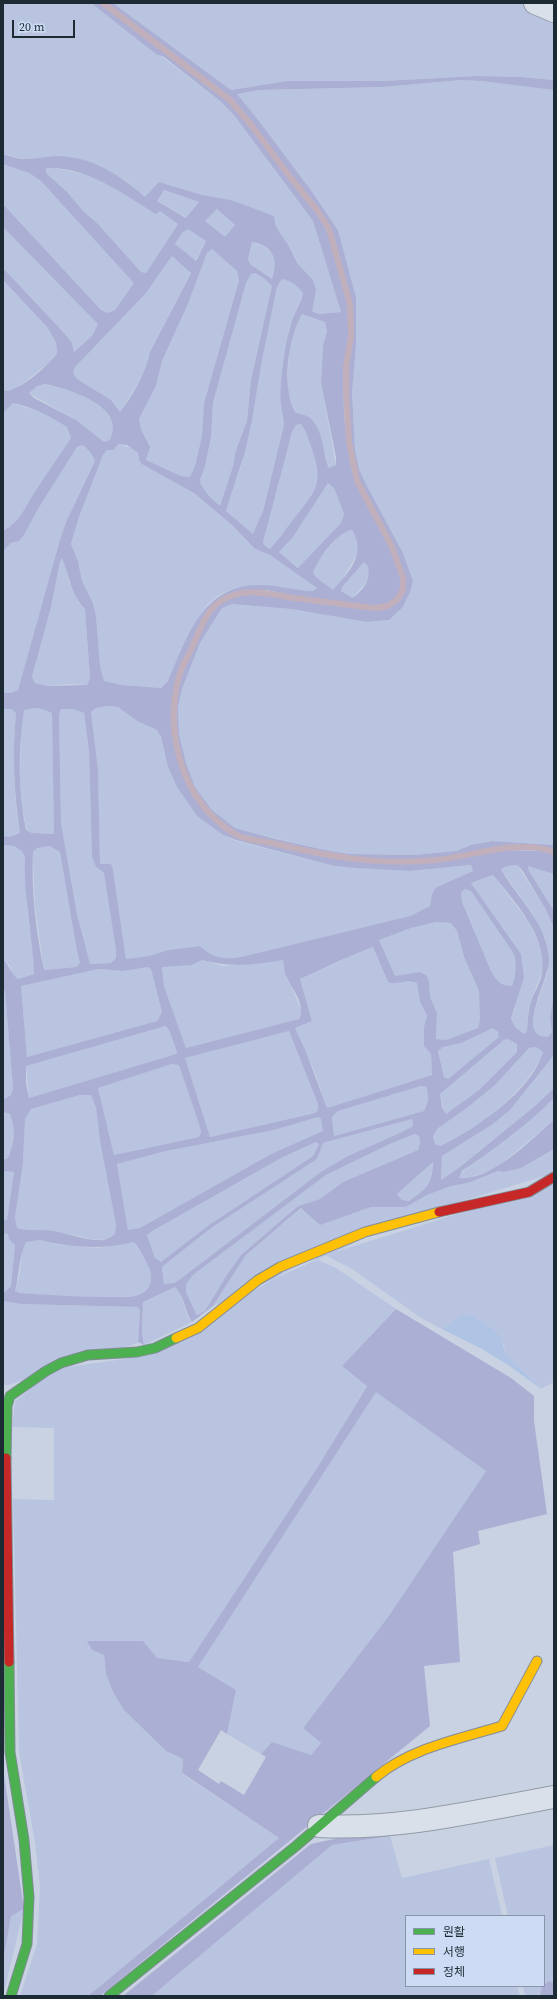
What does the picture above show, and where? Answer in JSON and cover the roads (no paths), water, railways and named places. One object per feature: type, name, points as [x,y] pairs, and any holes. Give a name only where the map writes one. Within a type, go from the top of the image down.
[{"type":"street","points":[[535,3],[554,11]]},
{"type":"street","points":[[11,1996],[27,1944],[29,1897],[24,1840],[10,1744],[6,1427],[7,1406],[10,1396],[46,1371],[61,1363],[88,1356],[143,1351],[155,1348],[198,1328],[258,1280],[280,1267],[330,1246],[365,1232],[434,1213],[529,1192],[554,1177]]},
{"type":"street","points":[[109,1996],[320,1826],[386,1770],[427,1748],[502,1726],[537,1662]]},
{"type":"street","points":[[320,1826],[354,1828],[397,1824],[554,1798]]},
{"type":"waterway","points":[[103,3],[230,100],[317,210],[329,229],[350,304],[351,337],[346,367],[346,392],[349,442],[357,481],[392,547],[403,578],[403,589],[398,599],[388,606],[376,608],[257,592],[248,592],[230,596],[216,605],[207,615],[182,668],[175,698],[174,721],[176,743],[182,765],[190,785],[202,804],[217,820],[235,834],[248,839],[332,856],[373,861],[414,862],[510,848],[540,848],[554,852]]}]
